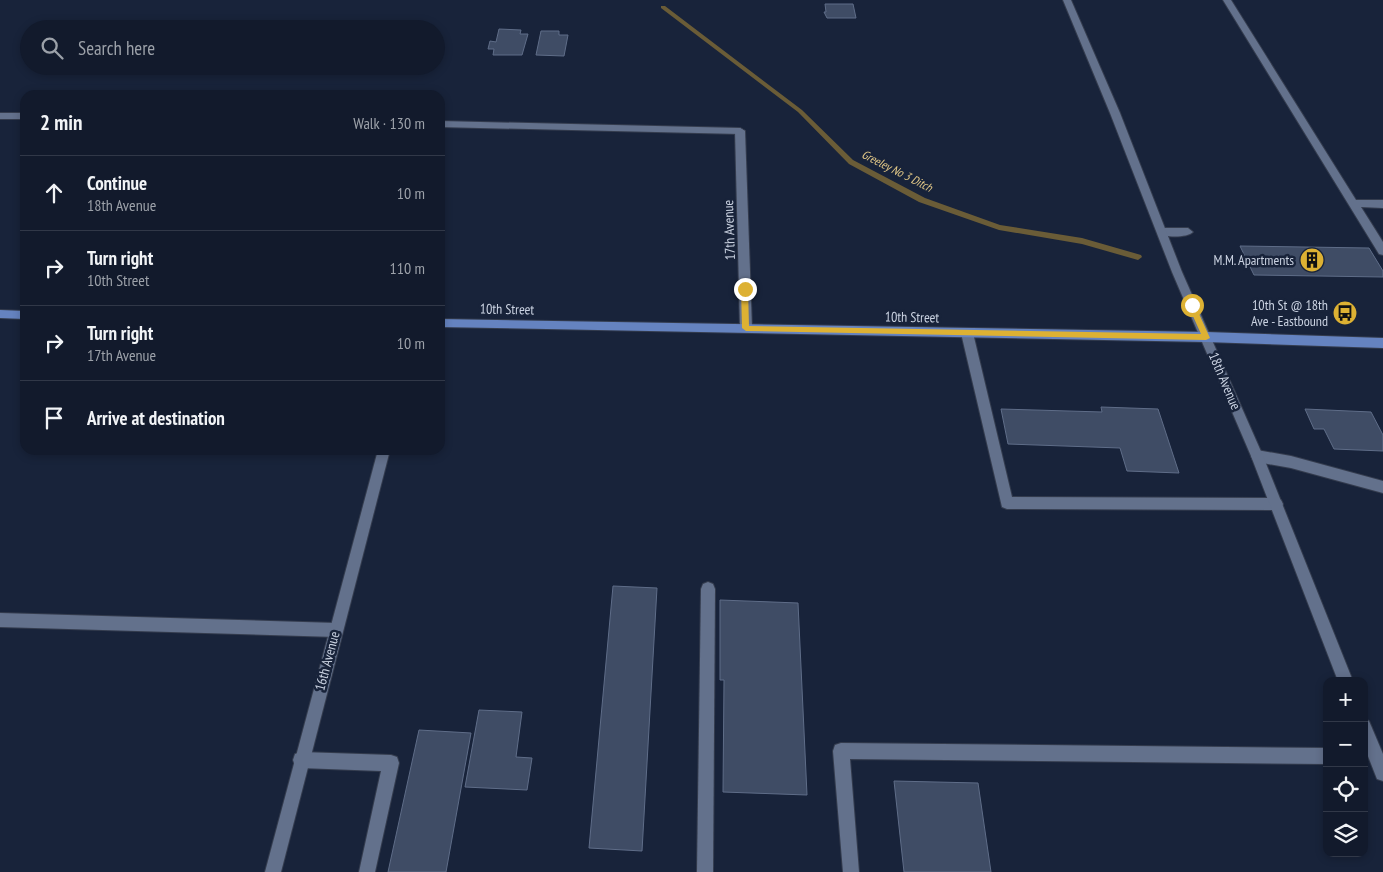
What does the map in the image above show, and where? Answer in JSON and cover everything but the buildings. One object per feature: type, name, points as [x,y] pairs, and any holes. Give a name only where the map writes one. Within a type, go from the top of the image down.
[{"type":"main road","points":[[0,314],[20,315]]},
{"type":"main road","name":"10th Street","points":[[445,323],[1383,343]]},
{"type":"street","name":"18th Avenue","points":[[1066,0],[1115,113],[1162,232],[1257,456],[1344,677]]},
{"type":"street","points":[[1227,0],[1383,250]]},
{"type":"street","points":[[0,116],[20,116]]},
{"type":"street","name":"17th Avenue","points":[[445,124],[740,130],[746,328]]},
{"type":"street","points":[[1353,203],[1383,204]]},
{"type":"street","points":[[1162,232],[1188,232]]},
{"type":"street","points":[[967,333],[1007,503],[1276,504]]},
{"type":"street","name":"16th Avenue","points":[[273,872],[383,455]]},
{"type":"street","points":[[1257,456],[1291,462],[1383,487]]},
{"type":"street","points":[[705,872],[708,589]]},
{"type":"street","points":[[0,620],[336,630]]},
{"type":"street","points":[[851,872],[841,751],[1323,756]]},
{"type":"street","points":[[1370,757],[1383,772]]},
{"type":"street","points":[[301,760],[391,763],[367,872]]},
{"type":"waterway","name":"Greeley No 3 Ditch","points":[[663,7],[800,111],[851,162],[922,200],[999,227],[1082,241],[1138,257]]},
{"type":"place","name":"M.M. Apartments","points":[[1312,260]]},
{"type":"place","name":"10th St @ 18th Ave - Eastbound","points":[[1345,313]]},
{"type":"route","points":[[745,289],[746,328],[1206,338],[1192,305]]}]
